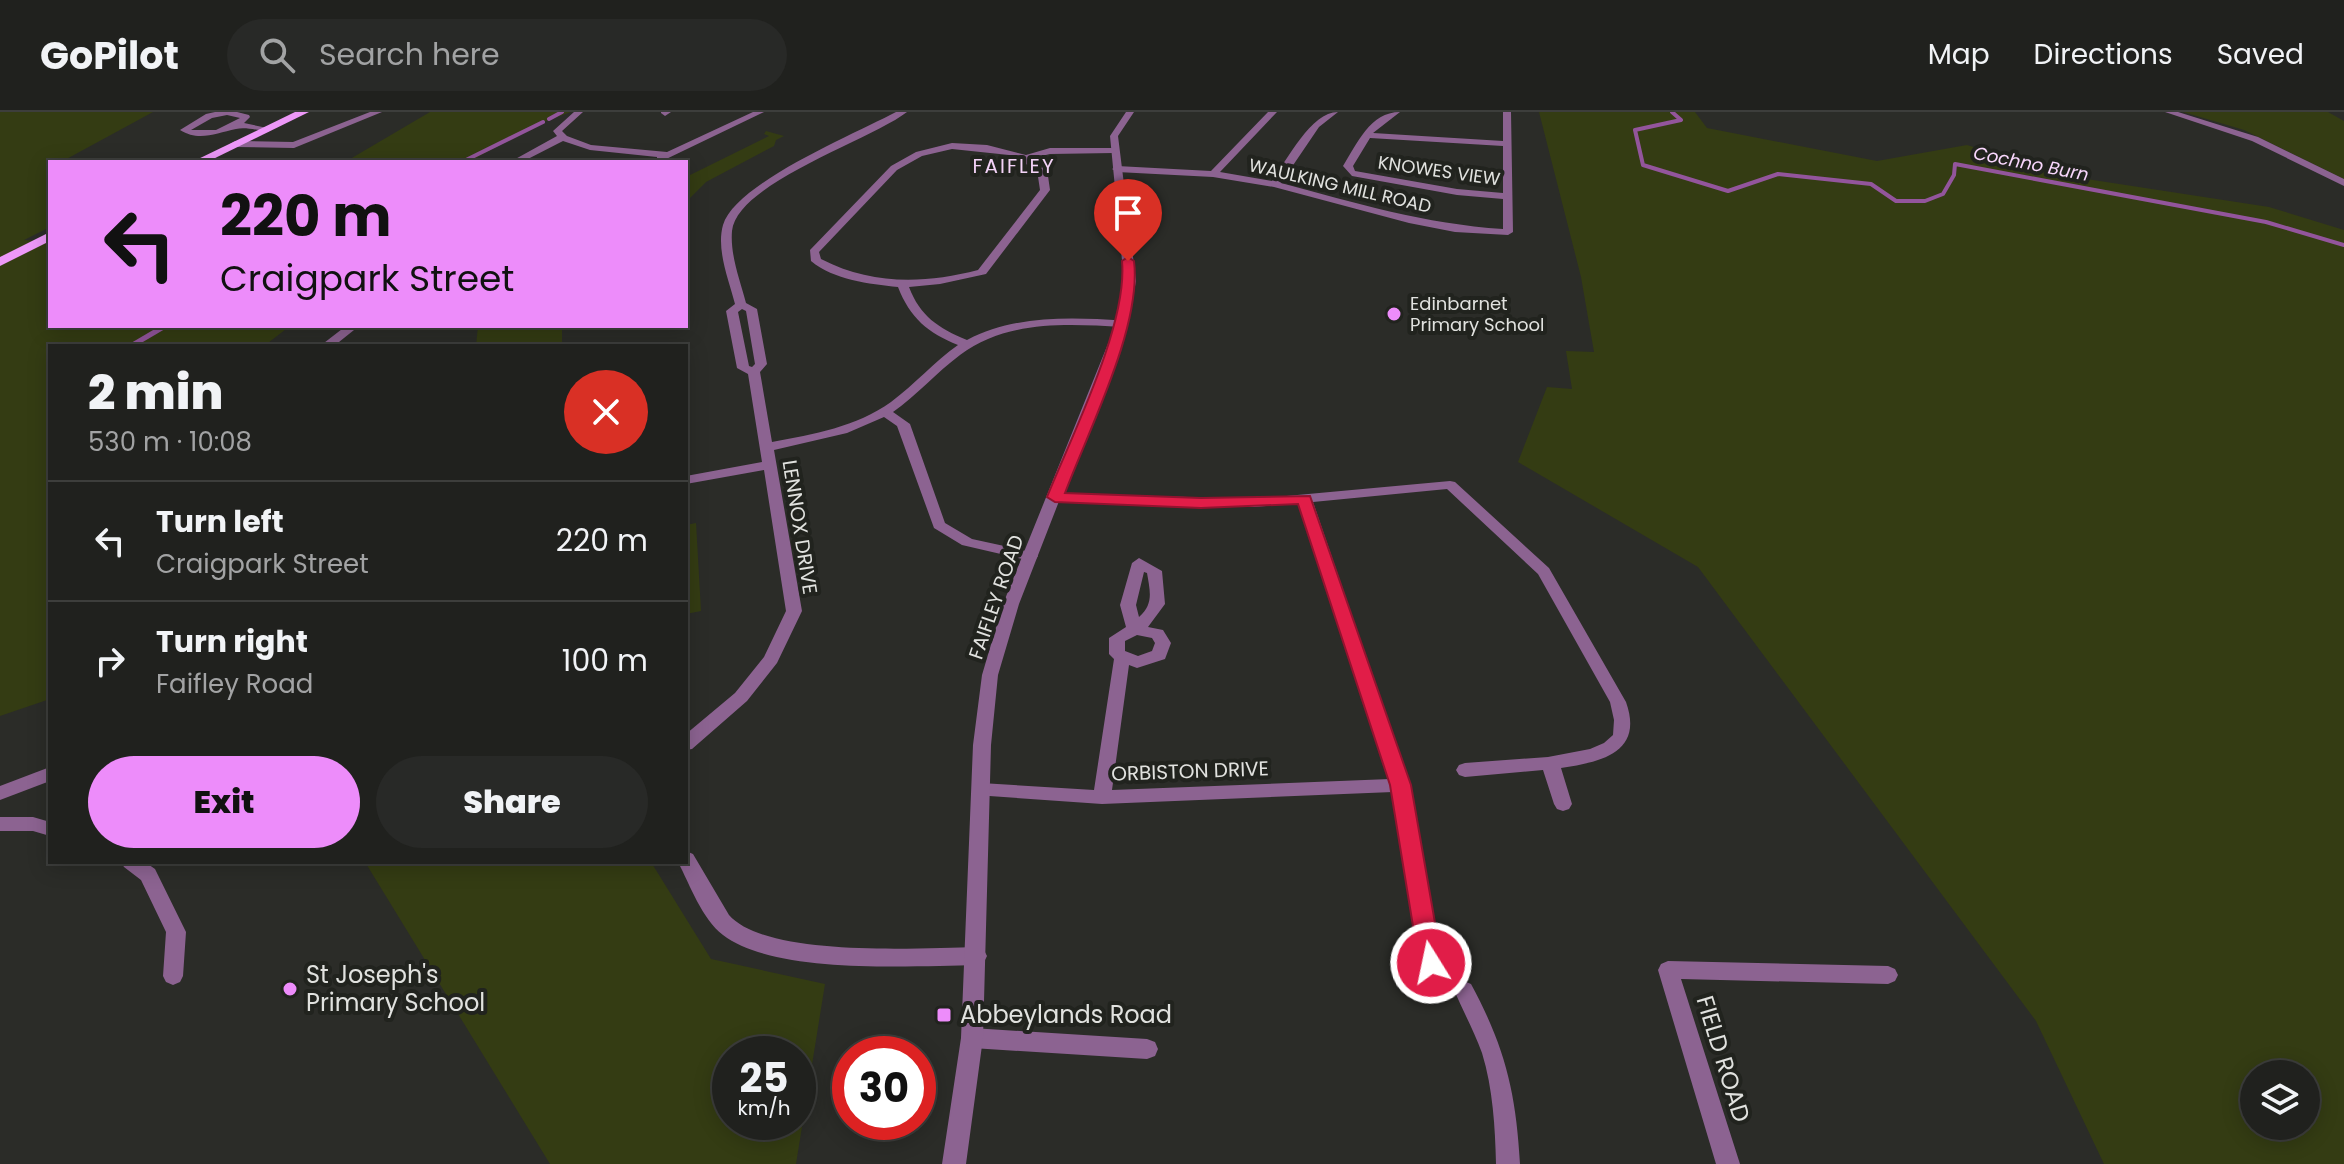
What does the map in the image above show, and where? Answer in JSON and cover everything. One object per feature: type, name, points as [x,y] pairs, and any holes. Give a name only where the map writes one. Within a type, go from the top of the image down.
[{"type":"main road","points":[[202,160],[304,112]]},
{"type":"main road","points":[[0,262],[48,237]]},
{"type":"street","points":[[235,125],[245,115],[227,112],[199,120],[184,130],[210,133],[235,125],[268,129]]},
{"type":"street","points":[[235,144],[294,145],[378,112]]},
{"type":"street","points":[[579,112],[557,131],[561,138],[579,145],[667,155]]},
{"type":"street","points":[[657,160],[760,112]]},
{"type":"street","name":"LENNOX DRIVE","points":[[741,305],[728,237],[728,222],[737,205],[759,187],[903,112]]},
{"type":"street","points":[[1024,158],[1050,151],[1114,150],[1114,136],[1130,112]]},
{"type":"street","points":[[1213,174],[1273,112]]},
{"type":"street","points":[[1275,184],[1316,125],[1334,112]]},
{"type":"street","points":[[1507,112],[1508,196]]},
{"type":"street","points":[[2169,112],[2255,139],[2344,183]]},
{"type":"street","points":[[1393,114],[1407,119]]},
{"type":"street","name":"KNOWES VIEW","points":[[1393,114],[1372,127],[1348,166],[1352,173],[1457,192],[1508,196]]},
{"type":"street","points":[[1369,135],[1507,144]]},
{"type":"street","points":[[519,160],[561,138]]},
{"type":"street","points":[[952,146],[971,146],[1024,158],[1042,169],[1045,190],[992,263],[982,272],[967,277],[903,285],[836,274],[816,261],[814,252],[894,168],[919,154],[952,146]]},
{"type":"street","name":"FAIFLEY ROAD","points":[[954,1164],[972,1038],[982,745],[990,675],[1004,625],[1122,324],[1130,281],[1114,150]]},
{"type":"street","name":"WAULKING MILL ROAD","points":[[1117,169],[1213,174],[1275,184],[1409,220],[1455,229],[1508,232],[1508,196]]},
{"type":"street","points":[[903,285],[912,312],[943,335],[967,344]]},
{"type":"street","name":"LENNOX DRIVE","points":[[741,305],[732,311],[743,368],[754,372]]},
{"type":"street","name":"LENNOX DRIVE","points":[[741,305],[751,309],[761,364],[754,372]]},
{"type":"street","points":[[767,447],[841,432],[885,412],[967,344],[1033,323],[1122,324]]},
{"type":"street","points":[[329,344],[350,328]]},
{"type":"street","name":"LENNOX DRIVE","points":[[688,742],[741,697],[771,659],[794,611],[754,372]]},
{"type":"street","points":[[885,412],[903,424],[939,525],[967,542],[1031,556]]},
{"type":"street","points":[[688,480],[770,465]]},
{"type":"street","points":[[1055,497],[1201,503],[1305,499],[1450,485],[1544,571],[1618,702],[1623,725],[1620,738],[1612,748],[1550,763],[1465,770]]},
{"type":"street","points":[[1305,499],[1401,785],[1431,963]]},
{"type":"street","points":[[1102,797],[1122,658],[1115,643],[1122,634],[1135,629],[1157,634],[1163,649],[1146,661],[1122,658]]},
{"type":"street","points":[[1550,763],[1563,804]]},
{"type":"street","points":[[0,793],[48,775]]},
{"type":"street","name":"ORBISTON DRIVE","points":[[981,790],[1102,797],[1401,785]]},
{"type":"street","points":[[0,824],[33,824],[48,828]]},
{"type":"street","points":[[688,862],[728,928],[747,940],[788,951],[977,956]]},
{"type":"street","points":[[134,864],[148,875],[176,932],[173,976]]},
{"type":"street","name":"FIELD ROAD","points":[[1728,1164],[1668,970],[1888,975]]},
{"type":"street","points":[[1464,990],[1488,1033],[1500,1069],[1508,1164]]},
{"type":"street","points":[[972,1038],[1147,1049]]},
{"type":"green space","points":[[0,112],[153,112],[65,160],[48,160],[48,228],[24,240],[48,242],[48,328],[287,328],[267,344],[48,344],[48,700],[0,716]]},
{"type":"green space","points":[[430,112],[571,112],[535,125],[473,160],[348,160]]},
{"type":"green space","points":[[1539,112],[1695,112],[1707,128],[1877,161],[1967,145],[2067,176],[2269,207],[2344,230],[2344,1164],[2104,1164],[2036,1021],[1698,567],[1518,462],[1547,387],[1572,389],[1566,351],[1594,352],[1581,277]]},
{"type":"green space","points":[[2183,112],[2328,112],[2344,121],[2344,179],[2244,130]]},
{"type":"green space","points":[[766,131],[784,136],[776,140],[774,146],[706,182],[688,200],[688,176],[769,136],[764,134]]},
{"type":"green space","points":[[478,328],[562,328],[562,344],[476,344]]},
{"type":"green space","points":[[696,523],[701,611],[688,614],[688,525]]},
{"type":"green space","points":[[366,864],[652,864],[711,959],[825,984],[816,1040],[816,1036],[712,1036],[712,1140],[800,1140],[796,1164],[550,1164]]},
{"type":"waterway","points":[[549,119],[562,112]]},
{"type":"waterway","name":"Cochno Burn","points":[[1672,112],[1681,120],[1635,130],[1643,165],[1728,191],[1778,174],[1871,184],[1896,201],[1925,201],[1943,194],[1954,175],[1955,164],[2266,222],[2344,245]]},
{"type":"waterway","points":[[466,160],[543,122]]},
{"type":"waterway","points":[[134,344],[162,328]]},
{"type":"place","name":"Edinbarnet Primary School","points":[[1394,314]]},
{"type":"place","name":"St Joseph's Primary School","points":[[290,989]]},
{"type":"place","name":"Abbeylands Road","points":[[944,1015]]},
{"type":"district","name":"FAIFLEY","points":[[1014,166]]},
{"type":"route","points":[[1128,261],[1130,281],[1122,324],[1055,497],[1201,503],[1305,499],[1401,785],[1431,963]]}]
